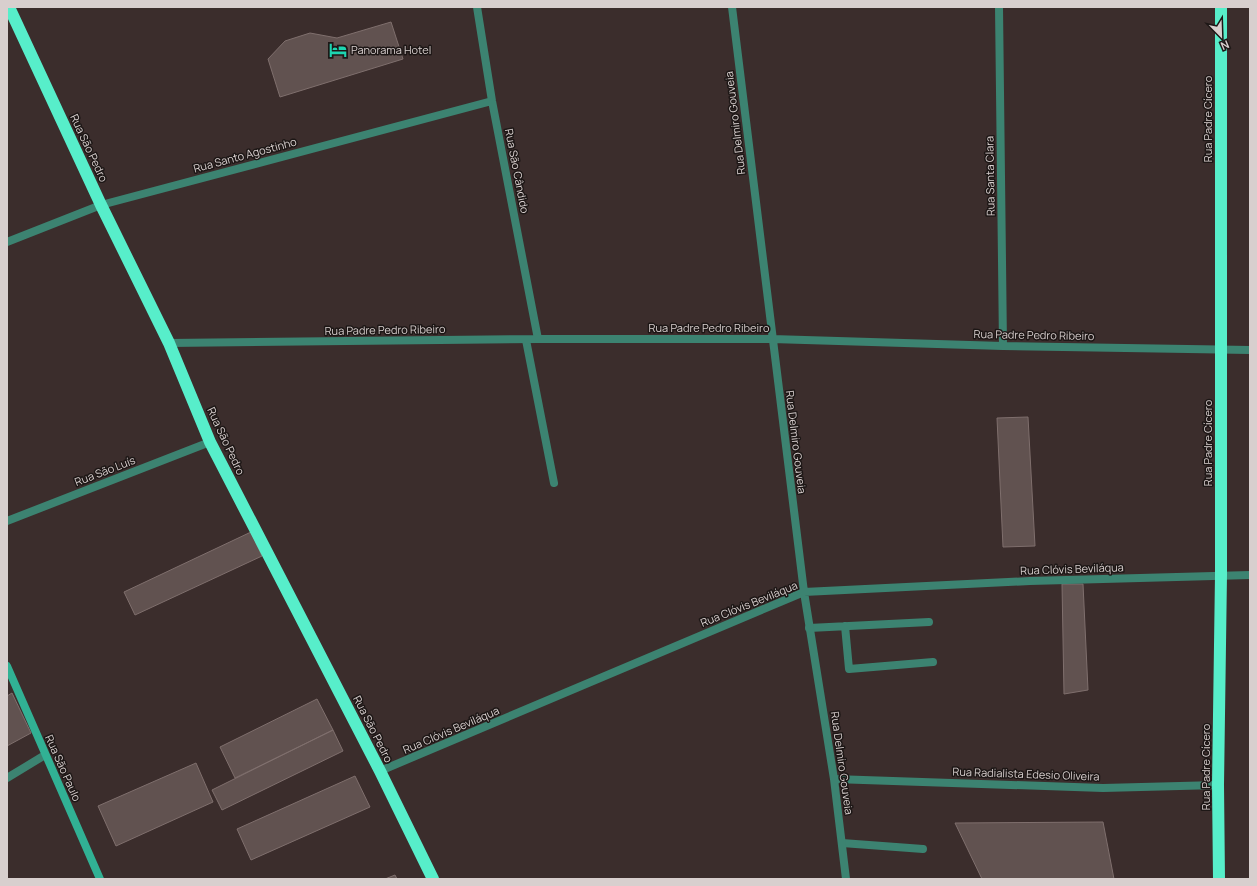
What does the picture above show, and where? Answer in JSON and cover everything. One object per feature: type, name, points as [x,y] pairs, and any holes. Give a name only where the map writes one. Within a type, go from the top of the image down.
[{"type":"highway","name":"Rua São Pedro","points":[[9,7],[101,205],[169,343],[210,442],[380,771],[433,879]]},
{"type":"highway","name":"Rua Padre Cícero","points":[[1219,879],[1218,785],[1221,575],[1221,7]]},
{"type":"street","name":"Rua São Cândido","points":[[478,7],[492,101],[538,339]]},
{"type":"street","name":"Rua Delmiro Gouveia","points":[[732,7],[804,592],[834,779],[846,879]]},
{"type":"street","name":"Rua Santa Clara","points":[[999,7],[1003,346]]},
{"type":"street","name":"Rua Santo Agostinho","points":[[7,242],[101,205],[492,101]]},
{"type":"street","name":"Rua Padre Pedro Ribeiro","points":[[169,343],[538,339],[772,339],[1003,346],[1250,350]]},
{"type":"street","points":[[526,340],[554,483]]},
{"type":"street","name":"Rua São Luís","points":[[7,521],[210,442]]},
{"type":"street","name":"Rua Clóvis Beviláqua","points":[[380,771],[804,592],[1030,581],[1250,575]]},
{"type":"street","points":[[809,628],[929,622]]},
{"type":"street","points":[[845,626],[850,668],[933,662]]},
{"type":"street","name":"Rua São Paulo","points":[[7,666],[100,879]]},
{"type":"street","points":[[7,778],[45,756]]},
{"type":"street","name":"Rua Radialista Edesio Oliveira","points":[[834,779],[1103,788],[1218,785]]},
{"type":"street","points":[[842,843],[923,849]]},
{"type":"building","name":"Panorama Hotel","points":[[391,22],[403,59],[280,97],[268,59],[285,41],[310,33],[337,38]]},
{"type":"building","points":[[1028,417],[1035,546],[1003,547],[997,418]]},
{"type":"building","points":[[251,532],[262,556],[135,615],[124,592]]},
{"type":"building","points":[[1062,584],[1083,584],[1088,690],[1064,694]]},
{"type":"building","points":[[12,693],[31,733],[7,746],[7,696]]},
{"type":"building","points":[[317,699],[333,730],[235,778],[220,747]]},
{"type":"building","points":[[333,730],[343,751],[222,810],[212,790]]},
{"type":"building","points":[[196,763],[213,802],[116,846],[98,806]]},
{"type":"building","points":[[355,776],[370,807],[251,860],[237,829]]},
{"type":"building","points":[[1103,822],[1114,879],[982,879],[955,823]]},
{"type":"building","points":[[395,875],[397,879],[385,879]]},
{"type":"place","name":"Panorama Hotel","points":[[338,50]]}]
